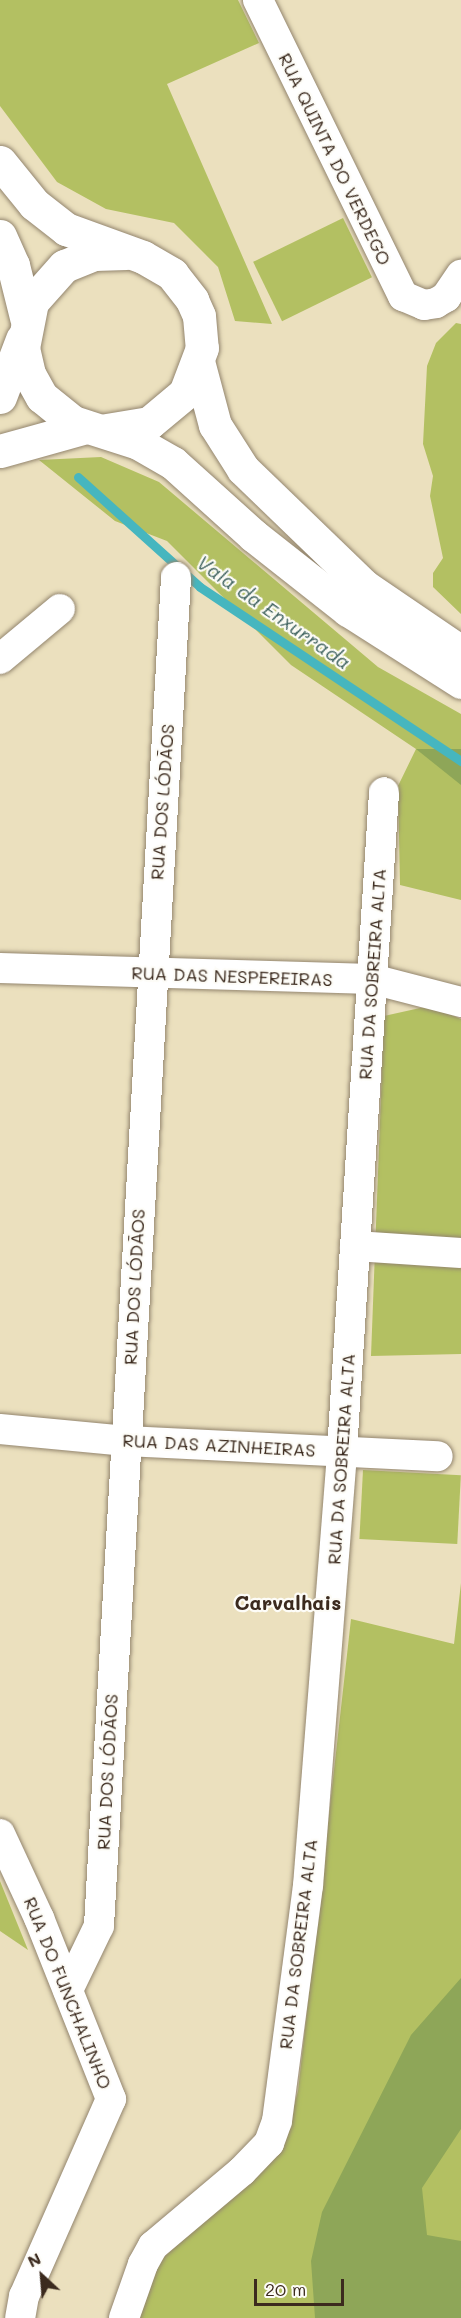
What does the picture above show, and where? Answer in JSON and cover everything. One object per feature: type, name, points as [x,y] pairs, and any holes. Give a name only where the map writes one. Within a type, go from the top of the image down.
[{"type":"main road","points":[[0,162],[49,218],[66,230],[172,274],[192,300],[202,332],[199,365],[215,425],[243,469],[364,586],[461,652]]},
{"type":"main road","points":[[0,236],[13,265],[25,326],[25,361],[34,386],[61,415],[94,429],[138,443],[173,463],[254,536],[348,610],[461,682]]},
{"type":"main road","points":[[0,397],[41,288],[64,266],[94,254],[126,253]]},
{"type":"main road","points":[[0,451],[94,429],[133,428],[162,416],[185,393],[199,365]]},
{"type":"street","name":"RUA QUINTA DO VERDEGO","points":[[260,1],[403,296],[424,305],[446,297],[461,274]]},
{"type":"street","name":"RUA DOS LÓDÃOS","points":[[68,1990],[99,1926],[151,974],[176,577]]},
{"type":"street","points":[[0,659],[60,609]]},
{"type":"street","name":"RUA DA SOBREIRA ALTA","points":[[124,2318],[143,2264],[153,2246],[249,2164],[269,2143],[277,2121],[308,1886],[342,1451],[384,792]]},
{"type":"street","name":"RUA DAS NESPEREIRAS","points":[[0,968],[372,979],[461,1002]]},
{"type":"street","points":[[355,1246],[461,1254]]},
{"type":"street","name":"RUA DAS AZINHEIRAS","points":[[0,1429],[126,1441],[438,1456]]},
{"type":"street","name":"RUA DO FUNCHALINHO","points":[[0,1834],[68,1990],[111,2099],[24,2296],[20,2318]]},
{"type":"green space","points":[[0,0],[238,0],[259,43],[167,84],[272,324],[235,321],[218,267],[174,223],[106,209],[57,182],[0,106]]},
{"type":"green space","points":[[343,218],[372,277],[282,321],[253,262]]},
{"type":"green space","points":[[456,323],[461,324],[461,614],[433,587],[433,573],[443,558],[430,496],[433,476],[423,444],[427,366],[436,343]]},
{"type":"green space","points":[[101,457],[159,482],[378,667],[461,714],[461,900],[400,885],[398,786],[416,749],[291,665],[167,541],[115,521],[39,460]]},
{"type":"green space","points":[[416,749],[461,749],[461,785]]},
{"type":"green space","points":[[429,1006],[461,1019],[461,1354],[371,1356],[384,1016]]},
{"type":"green space","points":[[363,1470],[461,1475],[457,1544],[359,1539]]},
{"type":"green space","points":[[461,1583],[461,2318],[134,2318],[154,2266],[281,2152],[298,2091],[351,1619],[454,1644]]},
{"type":"green space","points":[[0,1881],[28,1950],[0,1931]]},
{"type":"green space","points":[[461,1978],[461,2129],[422,2188],[427,2235],[461,2241],[461,2318],[315,2318],[311,2261],[322,2212],[411,2035]]},
{"type":"waterway","name":"Vala da Enxurrada","points":[[78,477],[200,587],[461,761]]},
{"type":"district","name":"Carvalhais","points":[[288,1602]]}]
